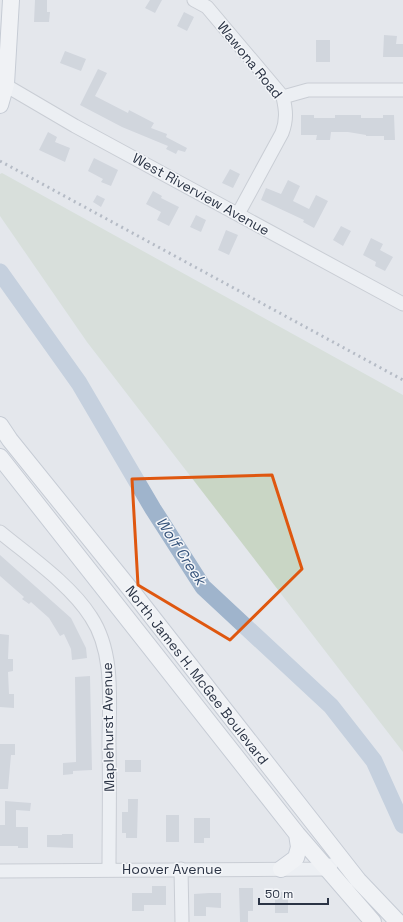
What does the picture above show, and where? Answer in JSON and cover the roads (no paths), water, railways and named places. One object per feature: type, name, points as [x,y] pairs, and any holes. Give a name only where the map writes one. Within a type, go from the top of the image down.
[{"type":"main road","points":[[0,105],[11,0]]},
{"type":"main road","name":"North James H. McGee Boulevard","points":[[0,425],[14,446],[112,566],[358,880],[398,922]]},
{"type":"main road","name":"North James H. McGee Boulevard","points":[[0,457],[297,834],[373,922]]},
{"type":"main road","points":[[281,869],[296,858],[299,847],[297,834]]},
{"type":"street","name":"Wawona Road","points":[[194,0],[208,3],[283,97],[286,110],[284,127],[238,214]]},
{"type":"street","name":"West Riverview Avenue","points":[[3,83],[75,126],[403,304]]},
{"type":"street","points":[[283,97],[308,90],[403,90]]},
{"type":"street","name":"Maplehurst Avenue","points":[[0,532],[74,595],[92,618],[104,645],[107,664],[109,714],[109,869]]},
{"type":"street","points":[[326,869],[340,857]]},
{"type":"street","name":"Hoover Avenue","points":[[0,871],[109,869],[326,869]]},
{"type":"street","points":[[181,869],[182,922]]},
{"type":"waterway","name":"Wolf Creek","points":[[0,272],[79,383],[153,509],[203,587],[331,706],[374,761],[403,825]]},
{"type":"railway","points":[[0,161],[403,380]]}]
